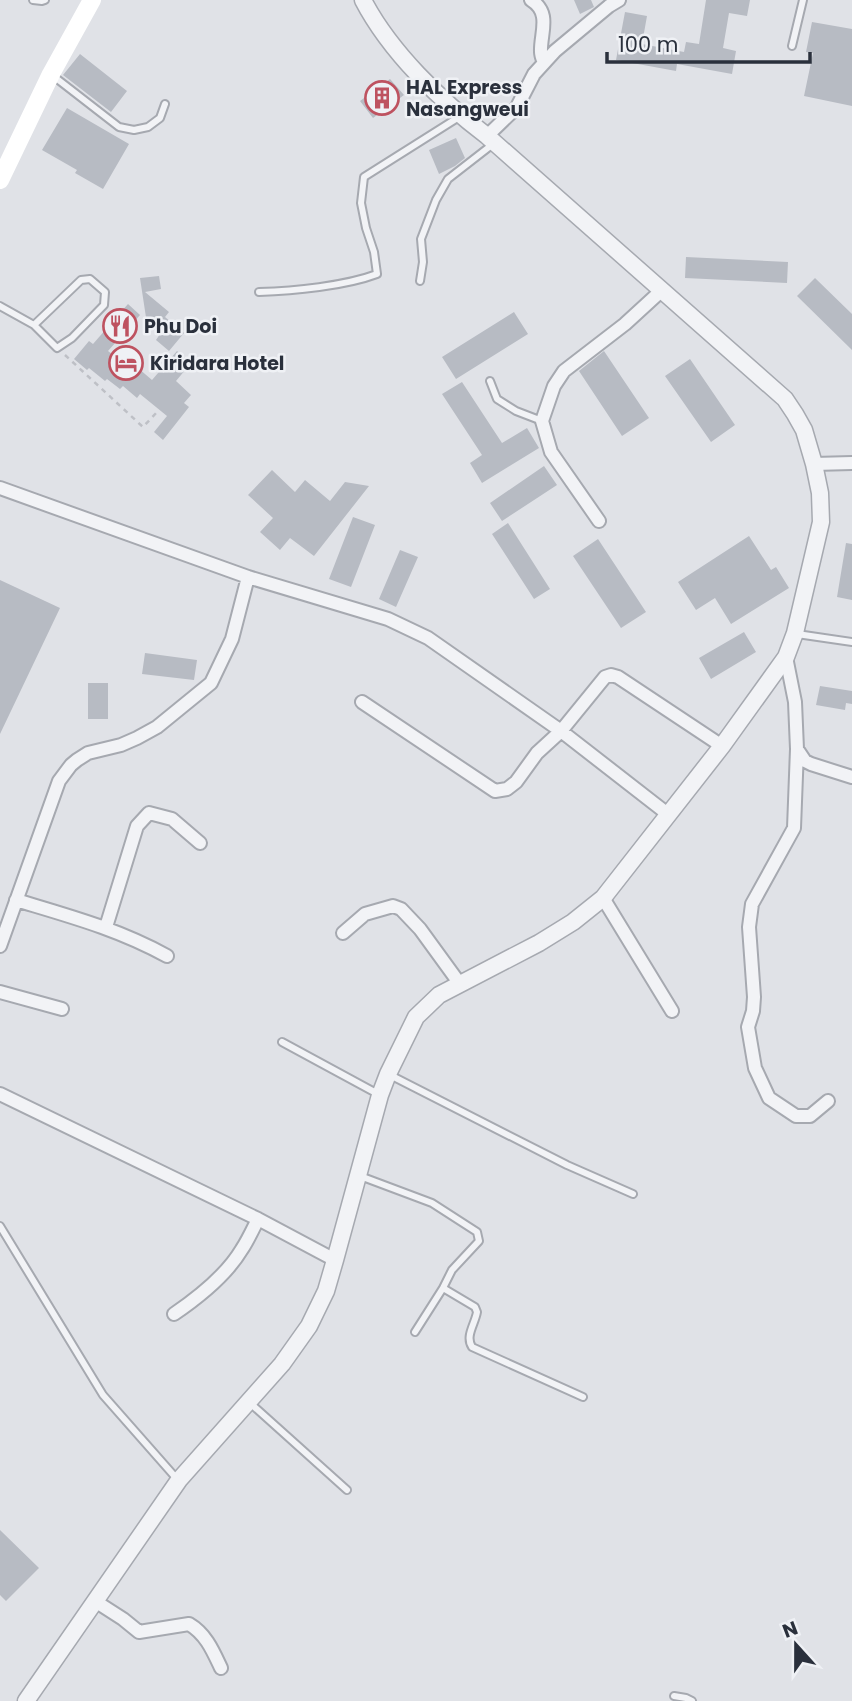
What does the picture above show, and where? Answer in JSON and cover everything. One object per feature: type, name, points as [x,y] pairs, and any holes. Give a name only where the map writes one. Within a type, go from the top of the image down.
[{"type":"main road","points":[[0,180],[51,74],[92,0]]},
{"type":"street","points":[[29,1700],[179,1480],[282,1364],[309,1326],[326,1291],[380,1095],[416,1017],[439,995],[538,943],[573,922],[603,898],[722,746],[786,657],[795,633],[821,522],[820,492],[814,464],[804,430],[785,399],[491,139],[461,116],[410,65],[373,20],[363,0]]},
{"type":"street","points":[[531,0],[538,5],[543,19],[541,51],[544,63]]},
{"type":"street","points":[[491,139],[517,107],[534,74],[555,51],[612,2]]},
{"type":"street","points":[[599,521],[551,452],[542,421],[554,386],[564,371],[661,292]]},
{"type":"street","points":[[814,464],[852,463]]},
{"type":"street","points":[[0,488],[248,577],[388,619],[428,638],[561,731],[669,815]]},
{"type":"street","points":[[0,946],[65,772],[88,753],[121,745],[157,727],[211,683],[232,639],[248,577]]},
{"type":"street","points":[[786,657],[795,702],[797,749],[794,828],[752,904],[748,928],[754,997],[748,1027],[755,1068],[769,1098],[796,1116],[810,1116],[828,1101]]},
{"type":"street","points":[[362,702],[495,792],[516,782],[537,753],[561,731],[605,677],[611,675],[722,746]]},
{"type":"street","points":[[797,749],[805,761],[852,777]]},
{"type":"street","points":[[106,927],[137,826],[149,813],[172,819],[200,843]]},
{"type":"street","points":[[603,898],[672,1011]]},
{"type":"street","points":[[16,900],[106,927],[167,956]]},
{"type":"street","points":[[342,933],[365,914],[393,906],[401,909],[420,929],[460,984]]},
{"type":"street","points":[[0,992],[62,1010]]},
{"type":"street","points":[[0,1094],[258,1219],[335,1260]]},
{"type":"street","points":[[174,1314],[225,1272],[242,1251],[258,1219]]},
{"type":"street","points":[[95,1601],[139,1632],[189,1624],[208,1642],[221,1668]]},
{"type":"lane","points":[[33,0],[45,0]]},
{"type":"lane","points":[[792,47],[803,0]]},
{"type":"lane","points":[[51,74],[120,127],[134,130],[148,127],[160,118],[166,104]]},
{"type":"lane","points":[[259,292],[358,281],[377,274],[361,203],[364,177],[461,116]]},
{"type":"lane","points":[[420,281],[423,262],[421,239],[436,200],[448,179],[491,139]]},
{"type":"lane","points":[[0,306],[34,325],[57,348],[72,338],[104,305],[105,292],[90,279],[81,280],[34,325]]},
{"type":"lane","points":[[490,381],[497,399],[516,411],[542,421]]},
{"type":"lane","points":[[795,633],[852,642]]},
{"type":"lane","points":[[282,1042],[380,1095]]},
{"type":"lane","points":[[388,1074],[567,1165],[633,1194]]},
{"type":"lane","points":[[358,1175],[432,1203],[477,1232],[479,1241],[452,1270],[415,1332]]},
{"type":"lane","points":[[0,1226],[103,1395],[179,1480]]},
{"type":"lane","points":[[443,1288],[475,1307],[477,1312],[468,1337],[472,1347],[583,1397]]},
{"type":"lane","points":[[248,1402],[346,1490]]},
{"type":"lane","points":[[674,1696],[692,1701]]},
{"type":"path","points":[[57,348],[143,427],[158,411]]},
{"type":"building","points":[[574,0],[591,0],[594,7],[580,14]]},
{"type":"building","points":[[706,0],[750,0],[747,16],[729,13],[723,48],[736,51],[732,74],[677,64],[676,71],[616,60],[625,12],[647,16],[642,44],[684,52],[686,42],[699,44]]},
{"type":"building","points":[[812,22],[852,29],[852,106],[804,96],[813,53],[806,52]]},
{"type":"building","points":[[80,54],[127,91],[111,112],[63,75]]},
{"type":"building","name":"HAL Express Nasangweui","points":[[390,79],[404,95],[373,118],[360,101]]},
{"type":"building","points":[[67,108],[129,144],[103,189],[42,150]]},
{"type":"building","points":[[456,138],[465,158],[439,174],[429,150]]},
{"type":"building","points":[[686,257],[788,262],[787,283],[685,278]]},
{"type":"building","points":[[159,276],[161,289],[145,292],[169,312],[165,317],[184,333],[169,351],[156,340],[160,334],[147,324],[140,278]]},
{"type":"building","points":[[815,278],[852,314],[852,350],[797,296]]},
{"type":"building","points":[[128,304],[140,315],[108,351],[135,372],[138,368],[152,380],[177,351],[191,363],[176,381],[191,395],[184,403],[189,407],[163,440],[154,432],[167,416],[140,394],[137,398],[123,386],[120,389],[89,368],[87,370],[74,359],[89,341],[93,344]]},
{"type":"building","points":[[514,312],[528,334],[456,379],[442,357]]},
{"type":"building","points":[[604,351],[649,418],[622,436],[579,371]]},
{"type":"building","points":[[690,359],[735,425],[711,442],[665,376]]},
{"type":"building","points":[[462,382],[502,443],[527,428],[539,448],[482,483],[470,463],[482,455],[442,394]]},
{"type":"building","points":[[544,466],[557,485],[502,521],[490,503]]},
{"type":"building","points":[[272,470],[295,492],[305,480],[330,501],[345,482],[369,486],[314,556],[290,538],[280,550],[260,532],[273,518],[248,495]]},
{"type":"building","points":[[353,517],[375,525],[351,587],[329,579]]},
{"type":"building","points":[[508,523],[550,589],[534,599],[492,534]]},
{"type":"building","points":[[749,536],[771,570],[776,567],[789,588],[731,624],[715,598],[696,610],[678,582]]},
{"type":"building","points":[[598,539],[646,612],[621,628],[573,556]]},
{"type":"building","points":[[846,543],[852,544],[852,600],[837,597]]},
{"type":"building","points":[[400,550],[418,557],[396,607],[379,599]]},
{"type":"building","points":[[0,580],[60,608],[0,734]]},
{"type":"building","points":[[744,632],[756,652],[711,679],[699,658]]},
{"type":"building","points":[[145,653],[197,660],[194,680],[142,674]]},
{"type":"building","points":[[88,683],[108,683],[108,719],[88,719]]},
{"type":"building","points":[[820,686],[852,691],[852,704],[846,703],[845,710],[816,705]]},
{"type":"building","points":[[0,1530],[39,1568],[6,1601],[0,1595]]},
{"type":"place","name":"HAL Express Nasangweui","points":[[382,98]]},
{"type":"place","name":"Phu Doi","points":[[120,326]]},
{"type":"place","name":"Kiridara Hotel","points":[[126,363]]}]
